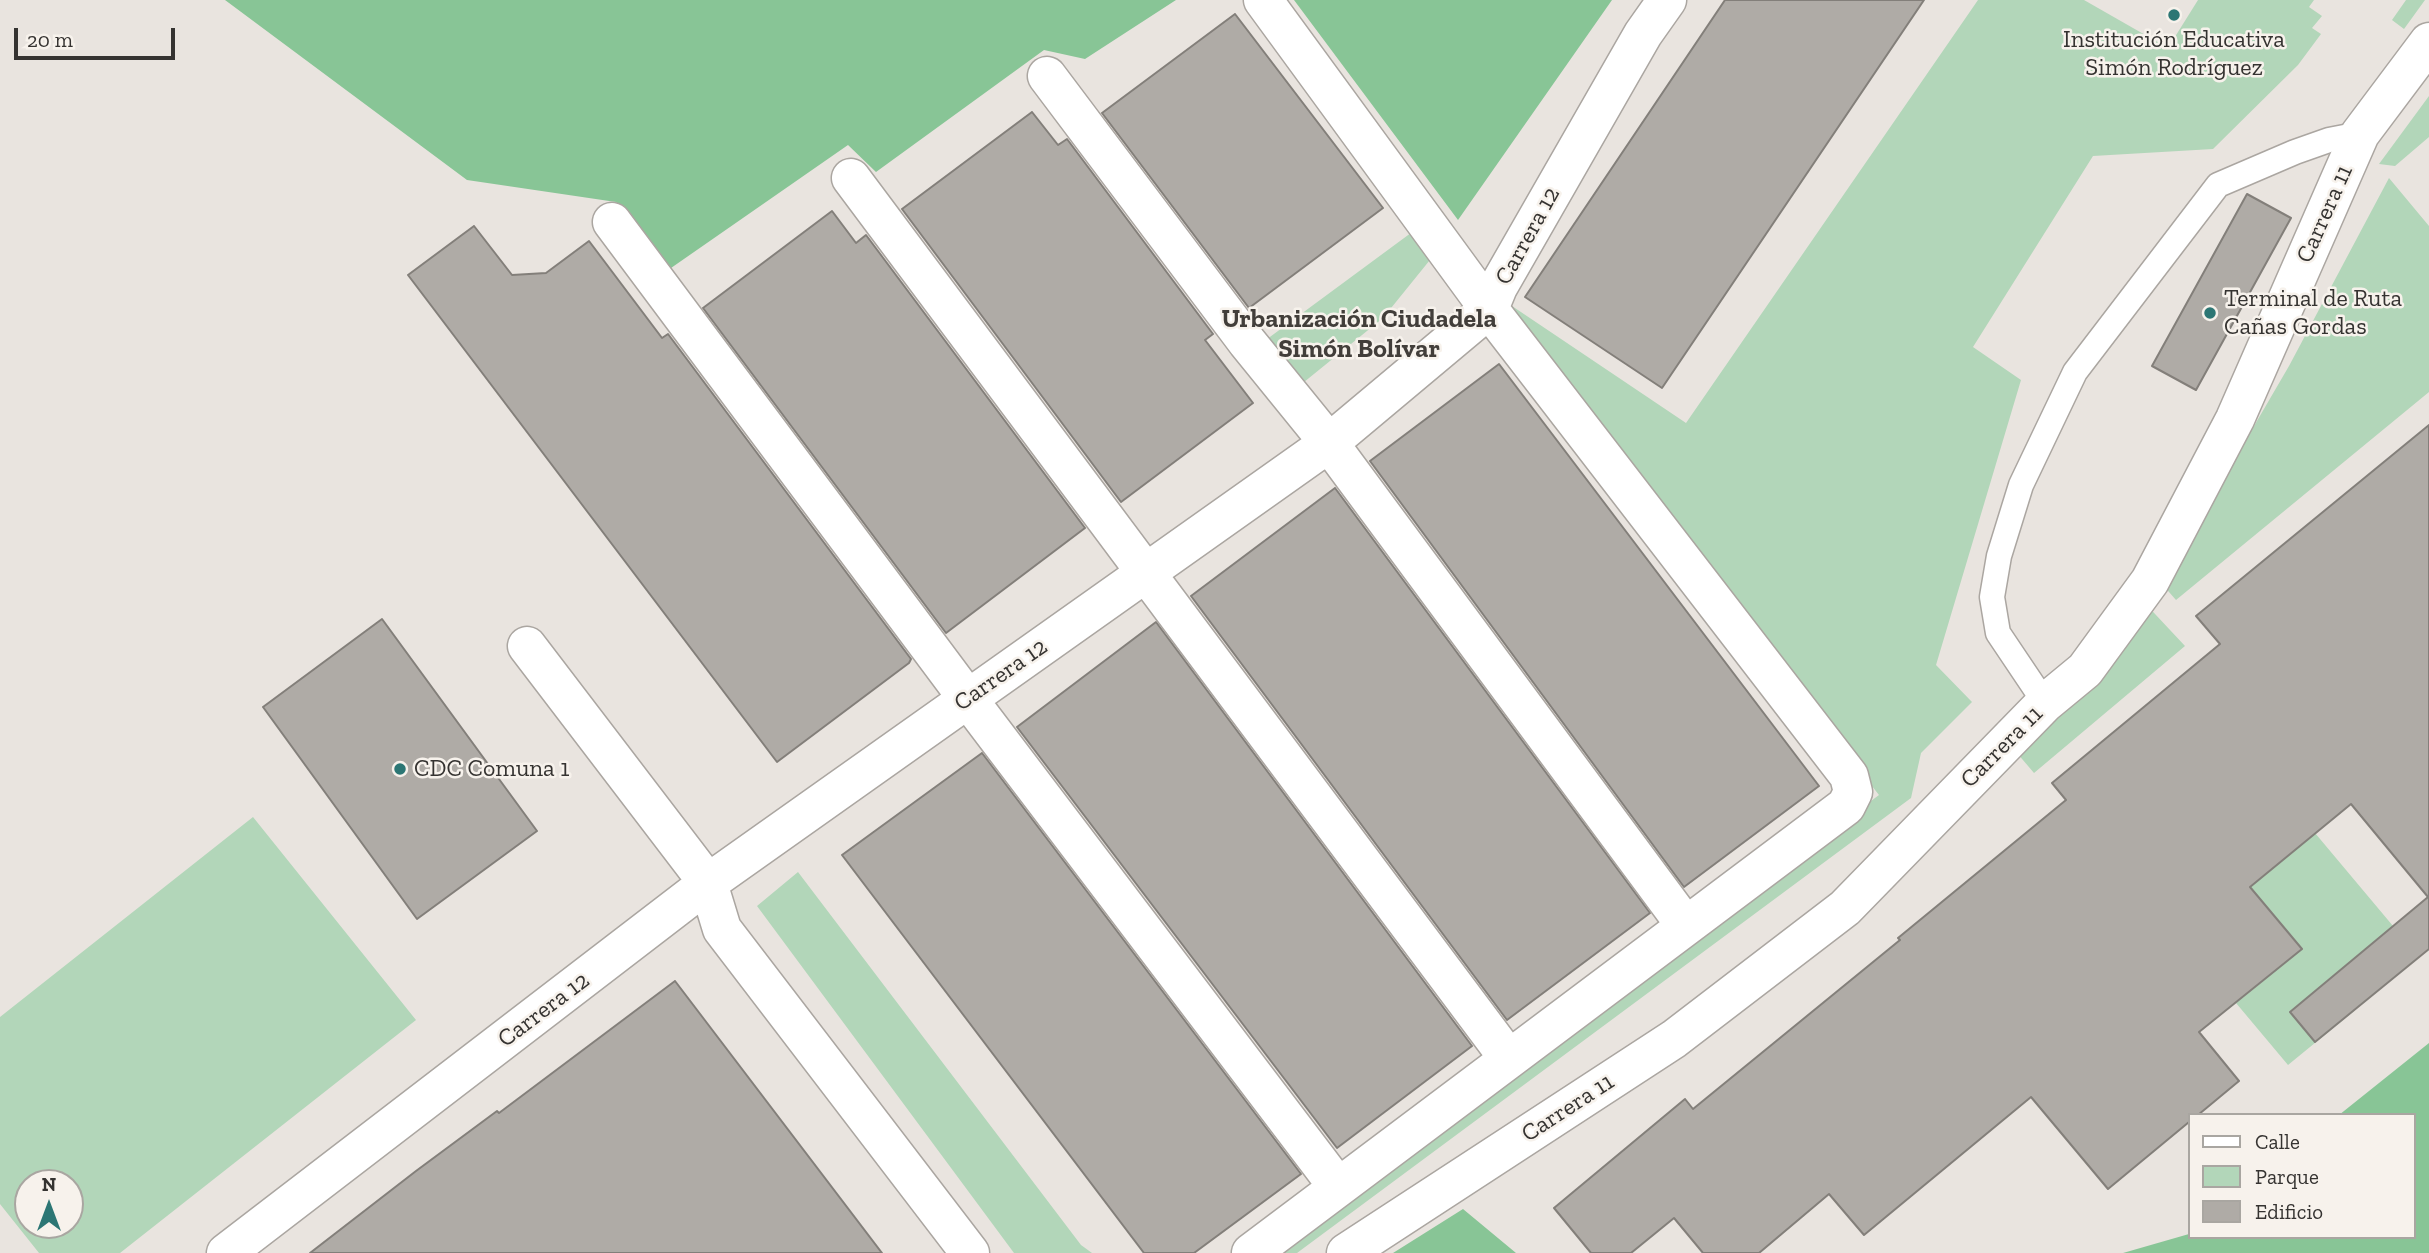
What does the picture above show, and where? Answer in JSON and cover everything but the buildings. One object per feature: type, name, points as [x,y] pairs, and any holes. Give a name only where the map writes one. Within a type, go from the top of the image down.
[{"type":"street","points":[[1251,1253],[1846,806],[1853,792],[1849,776],[1489,309],[1263,0]]},
{"type":"street","name":"Carrera 12","points":[[226,1253],[708,883],[1329,443],[1489,309],[1498,288],[1636,46],[1667,0]]},
{"type":"street","name":"Carrera 11","points":[[1346,1253],[1674,1039],[1845,908],[2045,703],[2085,670],[2150,581],[2235,419],[2360,134],[2429,42]]},
{"type":"street","points":[[1047,76],[1247,342],[1329,443],[1686,926]]},
{"type":"street","points":[[851,178],[1509,1059]]},
{"type":"street","points":[[611,222],[1338,1187]]},
{"type":"street","points":[[527,646],[708,883],[722,929],[970,1253]]},
{"type":"lane","points":[[2045,703],[1998,633],[1992,597],[1999,556],[2021,485],[2075,372],[2218,185],[2295,152],[2329,140],[2360,134]]},
{"type":"green space","points":[[225,0],[1176,0],[1085,59],[1044,50],[876,172],[848,145],[671,268],[616,202],[467,180]]},
{"type":"green space","points":[[1294,0],[1612,0],[1458,220]]},
{"type":"green space","points":[[1978,0],[2084,0],[2168,48],[2198,0],[2314,0],[2309,7],[2322,16],[2312,28],[2321,34],[2298,65],[2213,149],[2093,156],[1973,347],[2021,380],[1936,665],[1972,702],[1921,753],[1911,798],[1297,1253],[1268,1253],[1879,795],[1502,314],[1509,304],[1686,423]]},
{"type":"green space","points":[[2406,0],[2425,0],[2404,29],[2392,20]]},
{"type":"green space","points":[[2429,96],[2429,137],[2395,166],[2379,164]]},
{"type":"green space","points":[[2389,178],[2429,226],[2429,392],[2176,600],[2162,584],[2289,366]]},
{"type":"green space","points":[[1419,227],[1438,250],[1383,318],[1293,391],[1259,345]]},
{"type":"green space","points":[[2141,599],[2185,646],[2034,773],[2017,753]]},
{"type":"green space","points":[[253,817],[416,1020],[120,1253],[39,1253],[28,1239],[84,1239],[84,1169],[14,1169],[14,1222],[0,1204],[0,1017]]},
{"type":"green space","points":[[2315,833],[2393,926],[2328,980],[2354,1011],[2288,1065],[2236,1003],[2302,949],[2276,918],[2184,941]]},
{"type":"green space","points":[[798,872],[1081,1245],[1092,1253],[1014,1253],[757,906]]},
{"type":"green space","points":[[2429,1043],[2429,1253],[2123,1253],[2188,1234],[2188,1239],[2415,1239],[2415,1113],[2342,1113]]},
{"type":"green space","points":[[1463,1209],[1516,1253],[1393,1253]]},
{"type":"place","name":"Institución Educativa Simón Rodríguez","points":[[2174,15]]},
{"type":"place","name":"Terminal de Ruta Cañas Gordas","points":[[2210,313]]},
{"type":"place","name":"CDC Comuna 1","points":[[400,769]]},
{"type":"district","name":"Urbanización Ciudadela Simón Bolívar","points":[[1359,335]]}]
